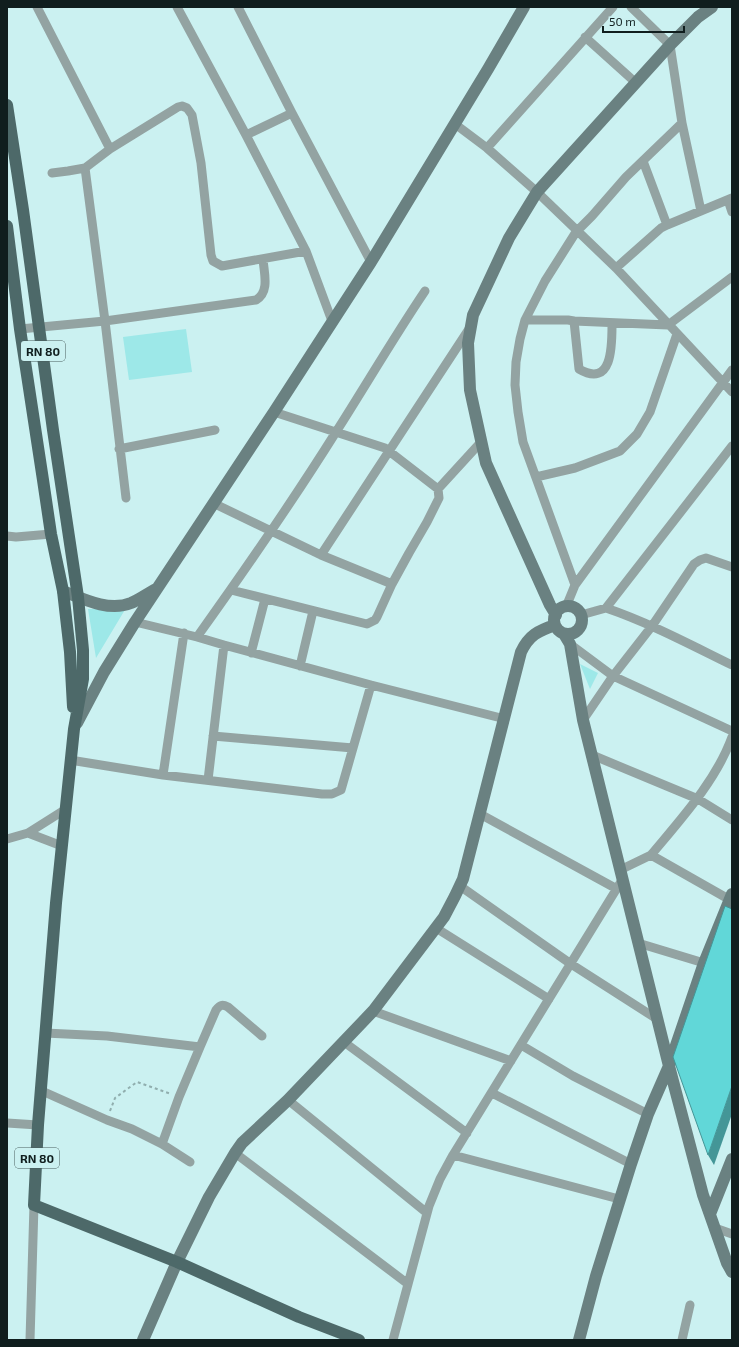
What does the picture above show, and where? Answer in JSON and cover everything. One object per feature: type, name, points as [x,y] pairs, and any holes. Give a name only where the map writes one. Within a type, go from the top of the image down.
[{"type":"main road","name":"RN 80","points":[[7,105],[78,597],[83,650],[83,679],[70,760],[45,1033],[34,1205]]},
{"type":"main road","name":"RN 80","points":[[7,226],[20,329],[51,534],[62,591],[70,652],[74,729]]},
{"type":"main road","points":[[36,432],[53,430]]},
{"type":"main road","points":[[34,1205],[177,1262],[299,1317],[359,1340]]},
{"type":"street","points":[[37,7],[110,149]]},
{"type":"street","points":[[178,7],[306,252],[332,321]]},
{"type":"street","points":[[238,7],[371,262]]},
{"type":"street","points":[[74,729],[104,672],[135,622],[371,262],[524,7]]},
{"type":"street","points":[[487,148],[613,7]]},
{"type":"street","points":[[631,7],[670,45],[682,123],[701,211]]},
{"type":"street","points":[[712,7],[698,17],[670,45],[536,192],[506,244],[473,315],[470,328],[468,365],[470,390],[486,463],[560,632],[613,676],[732,731]]},
{"type":"street","points":[[585,37],[635,82]]},
{"type":"street","points":[[52,173],[85,168],[110,149],[182,106],[188,108],[192,115],[201,163],[211,255],[213,261],[222,266],[306,252]]},
{"type":"street","points":[[246,135],[292,113]]},
{"type":"street","points":[[575,585],[523,442],[515,385],[516,362],[520,340],[525,320],[545,281],[576,232],[626,177],[682,123]]},
{"type":"street","points":[[455,124],[487,148],[616,268],[732,392]]},
{"type":"street","points":[[643,161],[667,225]]},
{"type":"street","points":[[85,168],[126,498]]},
{"type":"street","points":[[616,268],[661,228],[667,225],[730,199],[732,212]]},
{"type":"street","points":[[20,329],[105,321],[256,300],[261,298],[265,289],[264,259]]},
{"type":"street","points":[[525,320],[568,320],[668,325],[732,277]]},
{"type":"street","points":[[197,637],[272,530],[425,291]]},
{"type":"street","points":[[574,321],[579,369],[584,372],[595,374],[603,371],[608,365],[612,323]]},
{"type":"street","points":[[321,555],[470,328]]},
{"type":"street","points":[[536,477],[575,468],[620,451],[637,434],[650,412],[677,334]]},
{"type":"street","points":[[566,607],[575,585],[732,370]]},
{"type":"street","points":[[231,590],[313,612],[367,624],[371,623],[377,617],[392,584],[439,498],[438,489],[385,448],[274,412]]},
{"type":"street","points":[[119,449],[215,430]]},
{"type":"street","points":[[438,489],[481,442]]},
{"type":"street","points":[[606,608],[732,446]]},
{"type":"street","points":[[213,503],[272,530],[321,555],[392,584]]},
{"type":"street","points":[[7,536],[16,537],[51,534]]},
{"type":"street","points":[[583,720],[613,676],[652,626],[694,564],[706,558],[732,567]]},
{"type":"street","points":[[62,591],[101,604],[122,605],[131,603],[157,588]]},
{"type":"street","points":[[252,653],[266,599]]},
{"type":"street","points":[[143,1340],[177,1262],[209,1197],[242,1143],[288,1100],[373,1011],[444,917],[463,879],[521,652],[530,637],[555,620],[558,611],[566,607],[575,608],[581,615],[582,624],[577,631],[567,639]]},
{"type":"street","points":[[581,615],[606,608],[652,626],[732,665]]},
{"type":"street","points":[[300,666],[313,612]]},
{"type":"street","points":[[135,622],[184,633],[300,666],[504,719]]},
{"type":"street","points":[[163,775],[184,633]]},
{"type":"street","points":[[567,639],[583,720],[620,880],[710,1214],[727,1263],[732,1272]]},
{"type":"street","points":[[208,780],[224,645]]},
{"type":"street","points":[[70,760],[163,775],[332,794],[341,790],[371,685]]},
{"type":"street","points":[[213,736],[353,748]]},
{"type":"street","points":[[393,1340],[427,1213],[440,1179],[453,1155],[571,964],[620,880],[652,854],[698,799],[727,751],[732,737]]},
{"type":"street","points":[[592,755],[698,799],[732,820]]},
{"type":"street","points":[[7,839],[28,833],[66,809]]},
{"type":"street","points":[[480,814],[620,880]]},
{"type":"street","points":[[28,833],[62,846]]},
{"type":"street","points":[[578,1340],[619,1199],[648,1114],[669,1066],[704,963],[731,898],[652,854]]},
{"type":"street","points":[[460,886],[571,964],[657,1019]]},
{"type":"street","points":[[436,928],[549,999]]},
{"type":"street","points":[[638,943],[704,963]]},
{"type":"street","points":[[162,1144],[179,1097],[219,1006],[222,1005],[228,1007],[262,1036]]},
{"type":"street","points":[[373,1011],[511,1062]]},
{"type":"street","points":[[45,1033],[107,1036],[200,1047]]},
{"type":"street","points":[[344,1042],[467,1133]]},
{"type":"street","points":[[521,1045],[573,1076],[648,1114]]},
{"type":"street","points":[[42,1091],[107,1120],[132,1129],[162,1144],[190,1162]]},
{"type":"street","points":[[492,1093],[631,1164]]},
{"type":"street","points":[[288,1100],[427,1213]]},
{"type":"street","points":[[7,1123],[38,1125]]},
{"type":"street","points":[[235,1153],[408,1284]]},
{"type":"street","points":[[453,1155],[619,1199]]},
{"type":"street","points":[[710,1214],[732,1159]]},
{"type":"street","points":[[30,1340],[34,1205]]},
{"type":"street","points":[[715,1228],[732,1234]]},
{"type":"street","points":[[682,1340],[690,1306]]},
{"type":"path","points":[[107,1120],[115,1098],[137,1082],[179,1097]]},
{"type":"shaded area","points":[[186,329],[192,372],[129,380],[123,337]]},
{"type":"shaded area","points":[[126,608],[96,658],[88,609]]},
{"type":"shaded area","points":[[580,664],[598,673],[590,689]]},
{"type":"building","points":[[725,906],[732,909],[732,1086],[708,1155],[673,1057]]}]
